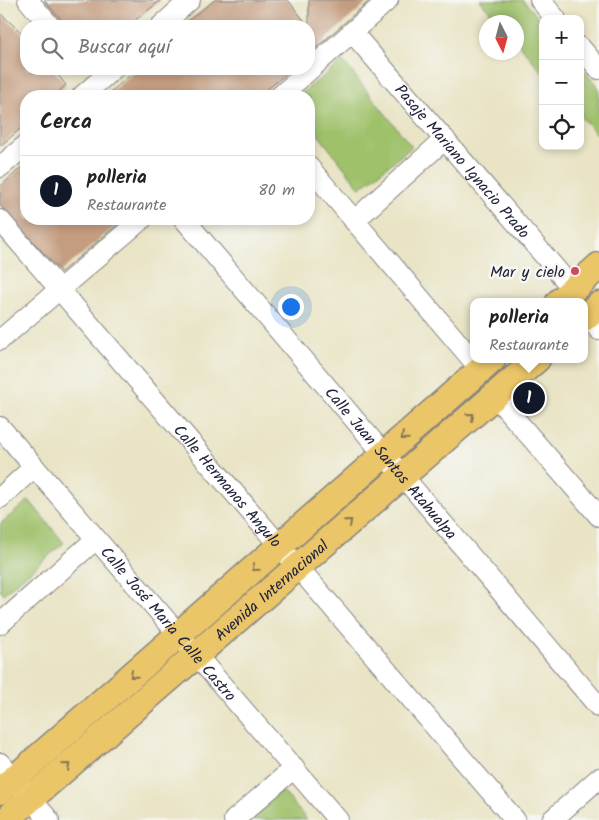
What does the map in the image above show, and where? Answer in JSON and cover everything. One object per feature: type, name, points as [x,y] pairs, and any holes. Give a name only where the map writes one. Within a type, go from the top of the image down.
[{"type":"main road","points":[[566,295],[599,266]]},
{"type":"main road","name":"Avenida Internacional","points":[[6,820],[531,363]]},
{"type":"main road","name":"Avenida Internacional","points":[[5,778],[178,635],[487,364]]},
{"type":"street","points":[[28,0],[45,20]]},
{"type":"street","points":[[168,20],[190,0]]},
{"type":"street","points":[[315,65],[388,0]]},
{"type":"street","points":[[540,0],[553,15]]},
{"type":"street","name":"Pasaje Mariano Ignacio Prado","points":[[352,32],[445,139],[566,295]]},
{"type":"street","points":[[584,53],[599,70]]},
{"type":"street","points":[[287,90],[304,75]]},
{"type":"street","points":[[85,90],[92,76]]},
{"type":"street","points":[[354,221],[445,139]]},
{"type":"street","points":[[0,167],[20,149]]},
{"type":"street","points":[[315,174],[354,221],[470,346]]},
{"type":"street","name":"Calle Hermanos Angulo","points":[[0,220],[515,820]]},
{"type":"street","points":[[0,340],[135,225]]},
{"type":"street","name":"Calle Juan Santos Atahualpa","points":[[189,225],[599,707]]},
{"type":"street","points":[[494,396],[599,516]]},
{"type":"street","name":"Calle José Maria Calle Castro","points":[[0,427],[338,820]]},
{"type":"street","points":[[0,498],[34,466]]},
{"type":"street","points":[[0,624],[96,538]]},
{"type":"street","points":[[234,820],[294,768]]},
{"type":"street","points":[[5,778],[30,798],[49,820]]},
{"type":"street","points":[[552,820],[599,778]]},
{"type":"green space","points":[[480,0],[523,0],[539,18],[539,68],[524,50],[524,15],[493,15]]},
{"type":"green space","points":[[343,61],[412,147],[360,188],[315,131],[315,90],[306,90]]},
{"type":"green space","points":[[584,71],[599,88],[599,137],[584,120]]},
{"type":"green space","points":[[29,500],[64,543],[3,594],[0,590],[0,524]]},
{"type":"green space","points":[[282,790],[307,820],[245,820]]},
{"type":"building","points":[[44,0],[161,0],[136,20],[62,20]]},
{"type":"building","points":[[215,0],[288,0],[303,20],[189,20]]},
{"type":"building","points":[[309,0],[370,0],[315,49],[315,20],[309,20]]},
{"type":"building","points":[[0,13],[20,31],[20,75],[58,75],[66,85],[61,90],[20,90],[20,129],[0,146]]},
{"type":"building","points":[[131,75],[285,75],[266,90],[113,90]]},
{"type":"building","points":[[20,169],[20,225],[117,225],[61,272],[0,205],[0,187]]},
{"type":"place","name":"Mar y cielo","points":[[575,271]]},
{"type":"place","name":"polleria","points":[[529,398]]}]
